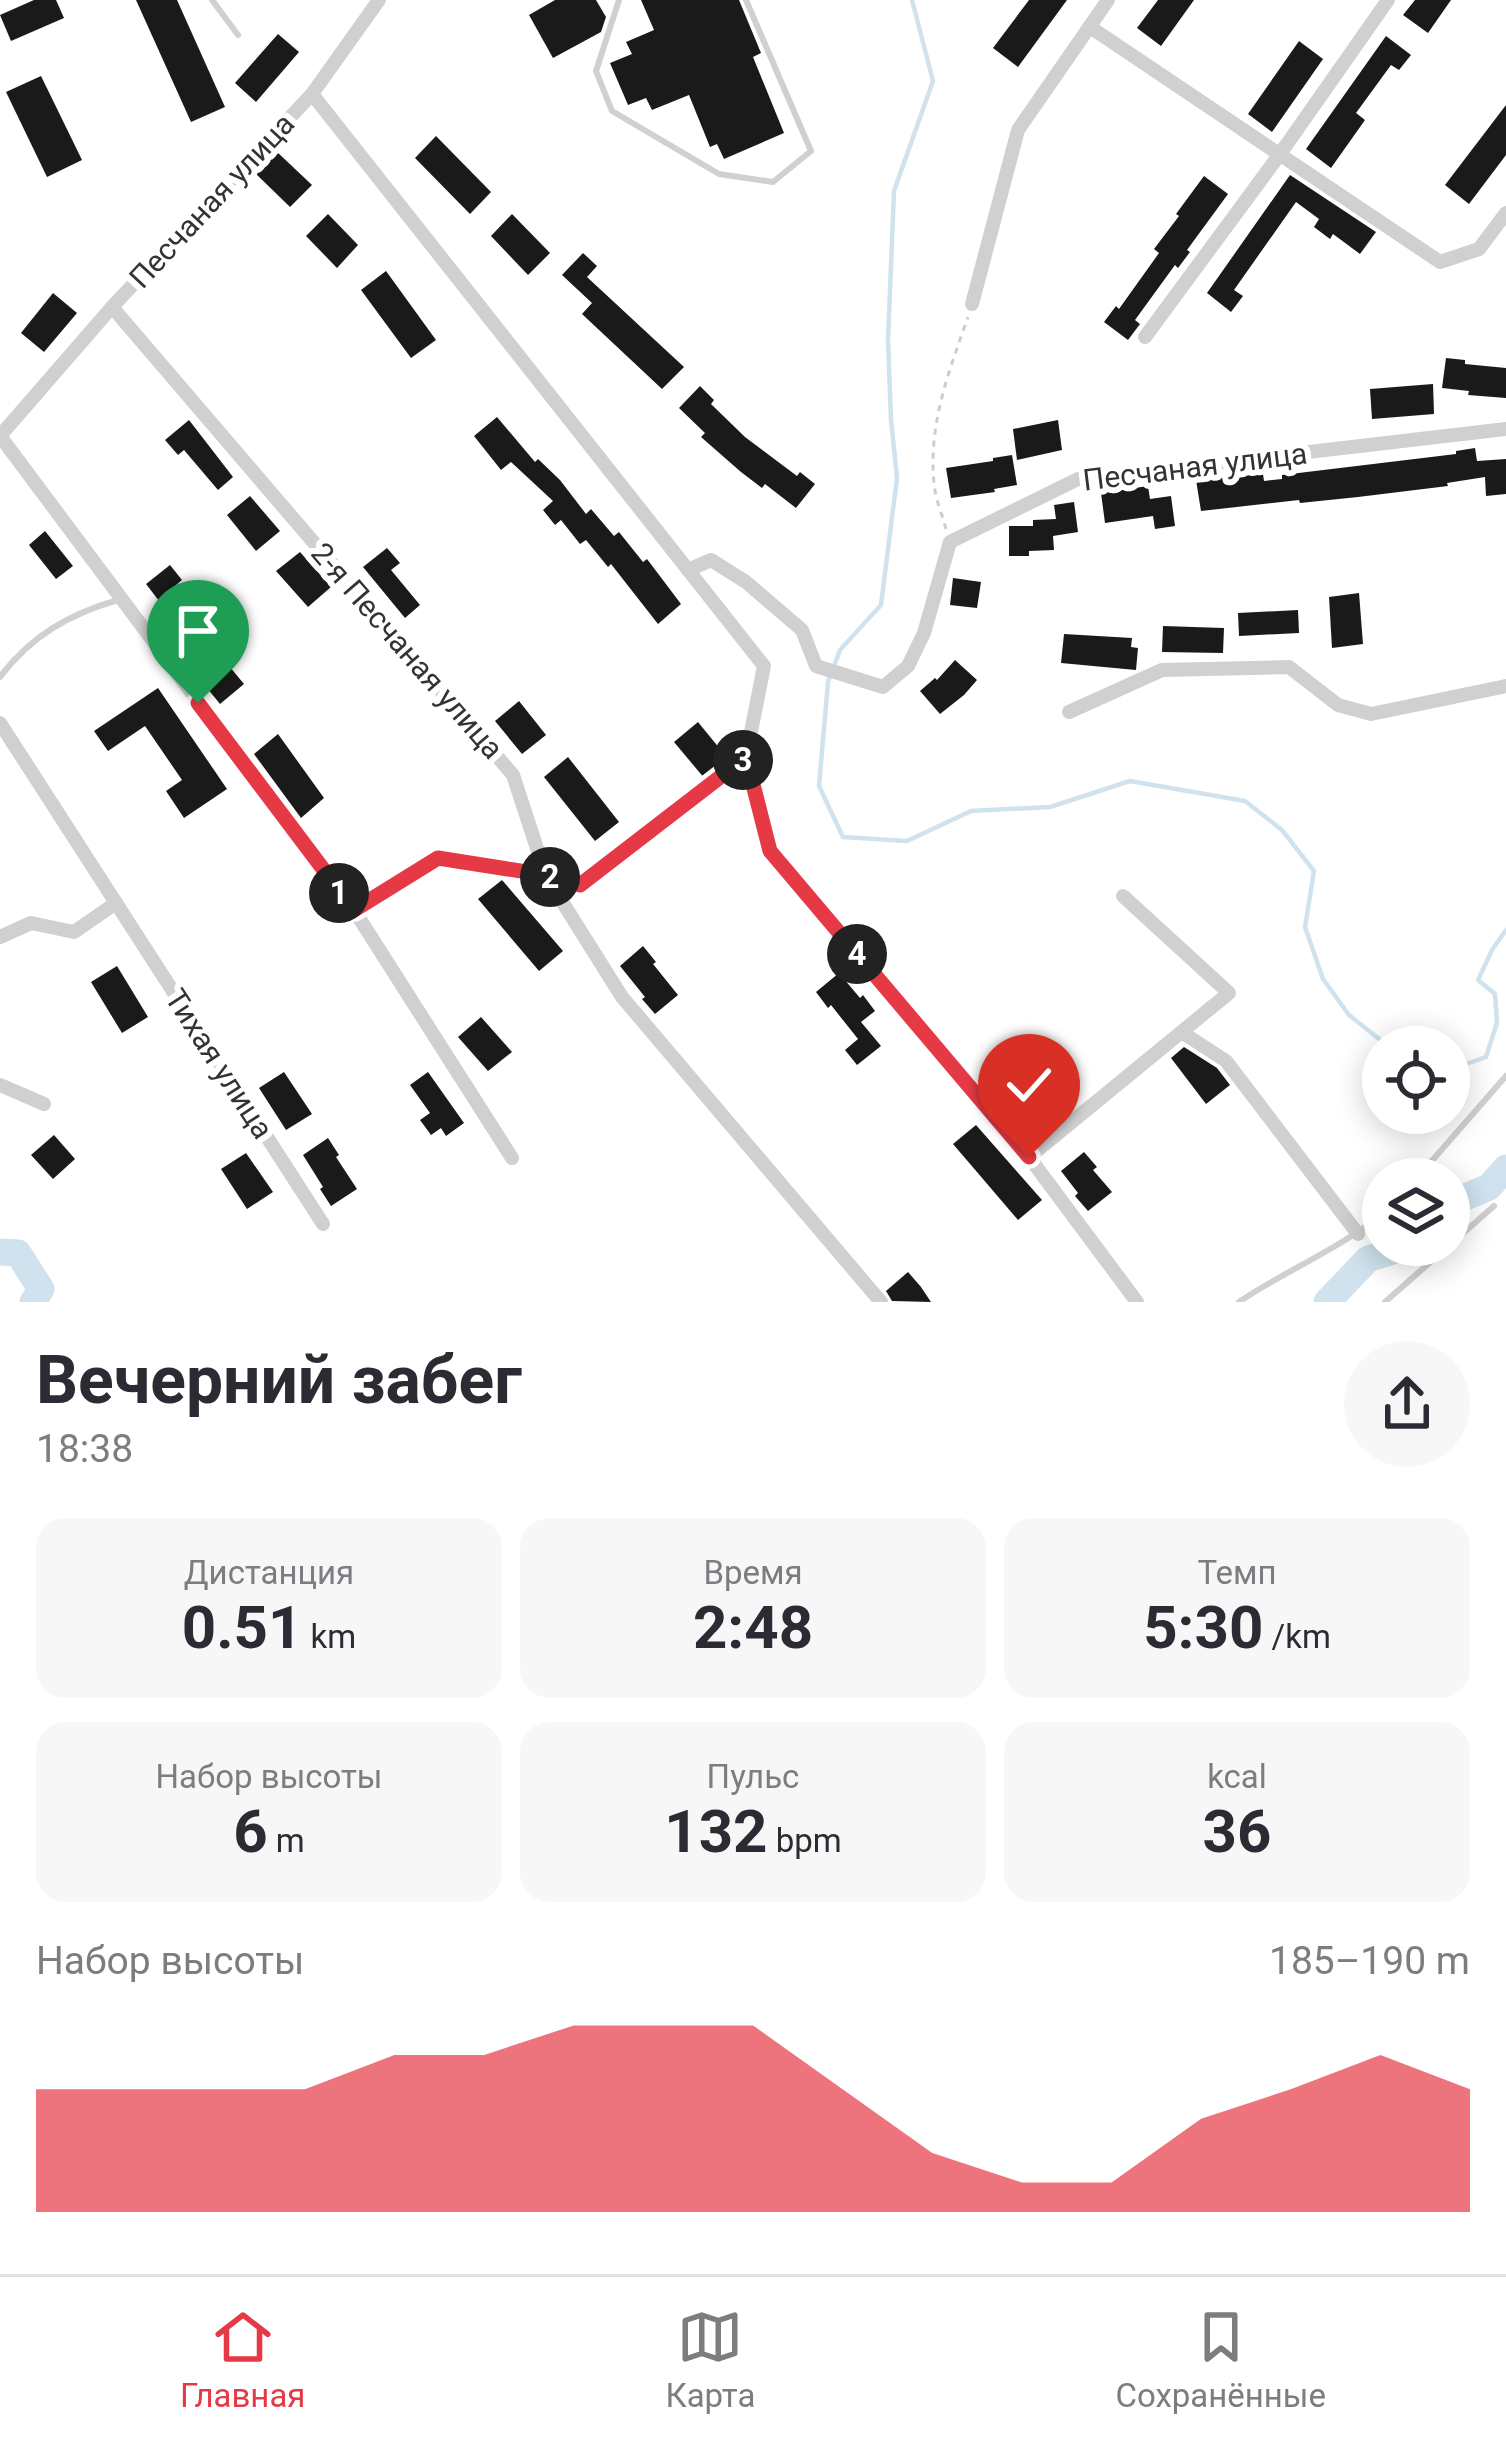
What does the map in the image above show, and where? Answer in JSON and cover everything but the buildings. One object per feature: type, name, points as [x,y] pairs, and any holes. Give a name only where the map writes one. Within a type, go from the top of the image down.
[{"type":"street","name":"Песчаная улица","points":[[121,599],[0,436],[112,307],[312,94],[380,0]]},
{"type":"street","points":[[972,304],[1018,130],[1108,0]]},
{"type":"street","points":[[1145,337],[1388,0]]},
{"type":"street","points":[[1090,27],[1440,262],[1479,249],[1506,214]]},
{"type":"street","name":"Песчаная улица","points":[[312,94],[764,666],[746,757],[770,851],[1029,1157],[1138,1302]]},
{"type":"street","name":"2-я Песчаная улица","points":[[112,307],[513,776],[546,875],[622,997],[881,1302]]},
{"type":"street","name":"Песчаная улица","points":[[950,542],[1078,479],[1506,429]]},
{"type":"street","points":[[688,570],[711,560],[746,581],[802,630],[815,666],[883,686],[908,666],[924,633],[950,542]]},
{"type":"street","points":[[121,599],[354,910],[512,1158]]},
{"type":"street","points":[[1069,712],[1162,670],[1289,667],[1338,705],[1371,714],[1506,686]]},
{"type":"street","name":"Тихая улица","points":[[3,734],[323,1224]]},
{"type":"street","points":[[1029,1157],[1229,993],[1123,896]]},
{"type":"street","points":[[0,937],[31,923],[74,932],[116,903]]},
{"type":"street","points":[[1183,1033],[1226,1061],[1358,1234]]},
{"type":"street","points":[[0,1085],[44,1104]]},
{"type":"lane","points":[[212,0],[238,35]]},
{"type":"lane","points":[[619,0],[596,71],[612,111],[719,174],[773,182],[812,152],[746,0]]},
{"type":"lane","points":[[0,677],[50,627],[83,610],[121,599]]},
{"type":"lane","points":[[354,910],[438,858],[580,885],[746,757]]},
{"type":"lane","points":[[1435,1158],[1506,1076]]},
{"type":"lane","points":[[1385,1302],[1494,1206]]},
{"type":"lane","points":[[1239,1302],[1362,1231]]},
{"type":"path","points":[[950,542],[934,487],[933,445],[940,402],[972,304]]},
{"type":"waterway","points":[[912,0],[933,81],[894,191],[888,340],[897,478],[881,605],[840,650],[828,682],[819,786],[843,837],[907,841],[971,811],[1050,807],[1130,781],[1245,801],[1282,830],[1314,871],[1305,927],[1323,979],[1363,1026]]},
{"type":"waterway","points":[[1470,1063],[1486,1057],[1497,1023],[1495,994],[1478,980],[1506,930]]},
{"type":"waterway","points":[[1470,1195],[1489,1187],[1506,1168]]},
{"type":"waterway","points":[[0,1252],[18,1253],[41,1289],[33,1302]]},
{"type":"waterway","points":[[1327,1302],[1362,1265]]},
{"type":"route","points":[[198,703],[352,910],[438,858],[580,885],[746,757],[770,851],[1029,1157]]}]
